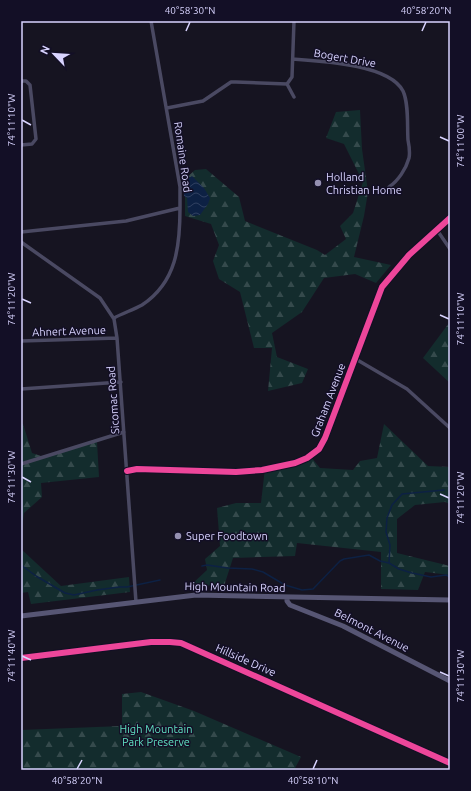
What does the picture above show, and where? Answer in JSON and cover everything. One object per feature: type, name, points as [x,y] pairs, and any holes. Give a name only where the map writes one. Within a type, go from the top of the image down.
[{"type":"main road","name":"High Mountain Road","points":[[21,616],[196,595],[450,600]]},
{"type":"main road","name":"Belmont Avenue","points":[[287,597],[287,602],[290,606],[343,626],[450,681]]},
{"type":"street","name":"Romaine Road","points":[[21,232],[126,221],[180,208],[180,187],[151,21]]},
{"type":"street","points":[[287,84],[292,77],[294,21]]},
{"type":"street","name":"Bogert Drive","points":[[293,59],[330,62],[354,66],[378,73],[390,77],[402,91],[406,102],[409,157],[400,176],[395,183],[389,187]]},
{"type":"street","points":[[21,81],[26,81],[30,85],[36,138],[32,144],[21,145]]},
{"type":"street","points":[[167,108],[203,101],[231,82],[287,84]]},
{"type":"street","points":[[287,84],[294,97]]},
{"type":"street","points":[[114,318],[144,303],[158,290],[167,278],[179,246],[180,208]]},
{"type":"street","name":"Graham Avenue","points":[[127,470],[236,472],[262,470],[307,458],[319,449],[325,438],[382,287],[409,255],[450,218]]},
{"type":"street","points":[[437,230],[450,248]]},
{"type":"street","name":"Sicomac Road","points":[[21,242],[100,298],[114,318],[121,382],[136,602]]},
{"type":"street","name":"Ahnert Avenue","points":[[21,341],[117,338]]},
{"type":"street","points":[[354,358],[407,389],[450,428]]},
{"type":"street","points":[[21,389],[121,382]]},
{"type":"street","points":[[21,464],[124,432]]},
{"type":"street","name":"Hillside Drive","points":[[21,658],[150,642],[170,642],[181,644],[450,763]]},
{"type":"green space","points":[[360,110],[362,149],[368,192],[354,257],[391,265],[376,283],[355,274],[324,278],[302,312],[272,333],[277,357],[308,369],[302,383],[268,391],[272,348],[254,348],[240,292],[219,279],[213,261],[219,245],[211,224],[185,216],[185,179],[195,170],[206,169],[239,197],[245,221],[317,250],[325,255],[346,239],[340,226],[353,213],[363,182],[344,144],[326,138],[336,112]]},
{"type":"green space","points":[[449,323],[450,325],[450,383],[423,358]]},
{"type":"green space","points":[[21,424],[23,424],[32,453],[44,457],[97,442],[99,477],[41,483],[42,497],[24,513],[21,535]]},
{"type":"green space","points":[[384,424],[428,466],[450,467],[450,504],[445,502],[415,505],[397,519],[397,553],[450,566],[450,575],[425,572],[418,590],[381,589],[381,552],[297,543],[295,556],[233,558],[224,586],[191,585],[207,570],[205,559],[220,546],[217,508],[236,503],[261,503],[265,468],[311,457],[320,468],[353,470],[360,461],[377,458]]},
{"type":"green space","points":[[21,549],[61,586],[129,577],[130,592],[31,604],[28,592],[21,593]]},
{"type":"green space","name":"High Mountain Park Preserve","points":[[141,692],[194,711],[301,757],[294,770],[21,770],[21,730],[122,726],[122,694]]},
{"type":"water","points":[[192,176],[204,188],[210,198],[208,204],[200,215],[193,216],[188,212],[187,198],[184,196],[184,193],[188,192],[188,179]]},
{"type":"waterway","points":[[389,563],[390,545],[386,532],[387,518],[392,505],[402,494],[444,490]]},
{"type":"waterway","points":[[202,566],[207,565],[252,569],[263,572],[285,585],[302,590],[313,589],[340,561],[369,555],[380,561],[389,563],[399,569],[412,573],[431,577],[446,575],[450,577]]},
{"type":"waterway","points":[[21,565],[36,576],[65,593],[74,595],[97,590],[127,587],[160,580]]},
{"type":"cycle path","points":[[127,471],[137,469],[236,472],[262,470],[295,463],[307,458],[319,449],[325,438],[382,287],[409,255],[450,218]]},
{"type":"cycle path","points":[[21,658],[151,642],[181,643],[450,763]]},
{"type":"place","name":"Holland Christian Home","points":[[318,183]]},
{"type":"place","name":"Super Foodtown","points":[[178,536]]}]
